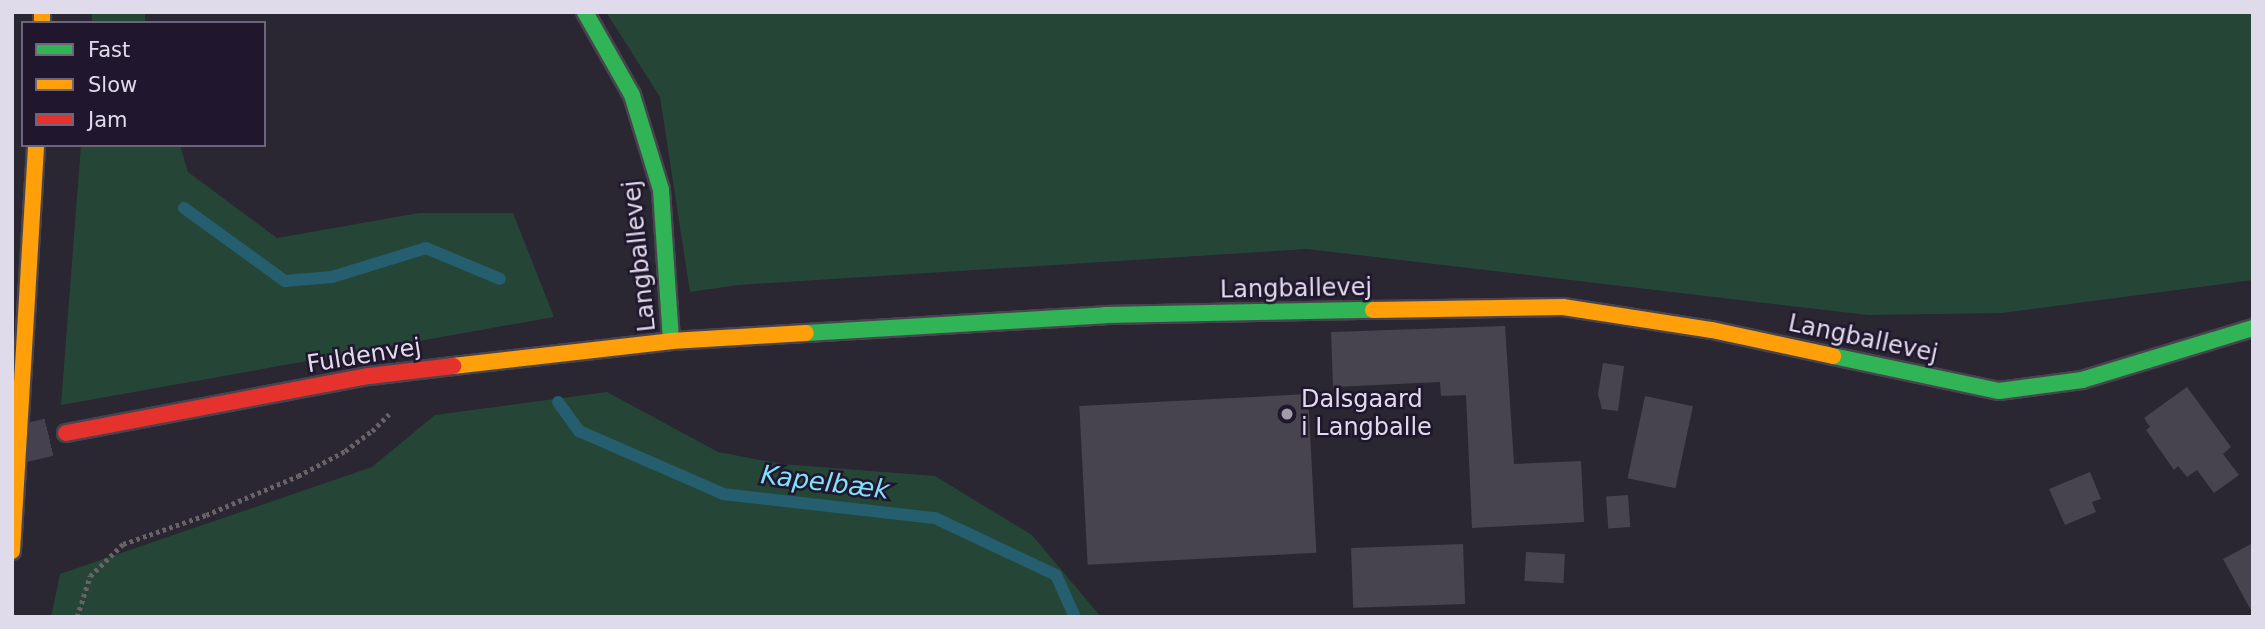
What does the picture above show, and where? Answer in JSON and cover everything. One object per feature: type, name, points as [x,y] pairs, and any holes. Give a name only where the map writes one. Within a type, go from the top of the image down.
[{"type":"street","name":"Langballevej","points":[[585,12],[632,95],[661,190],[671,341],[1105,315],[1563,307],[1712,330],[1999,391],[2082,380],[2253,328]]},
{"type":"street","points":[[12,551],[36,147]]},
{"type":"street","name":"Fuldenvej","points":[[66,433],[369,376],[671,341]]},
{"type":"path","points":[[77,617],[90,576],[123,544],[218,510],[298,476],[345,451],[381,423],[405,396],[421,370]]},
{"type":"green space","points":[[92,12],[145,12],[145,21],[92,21]]},
{"type":"green space","points":[[606,12],[2253,12],[2253,280],[2002,313],[1868,315],[1307,249],[738,285],[690,292],[660,97]]},
{"type":"green space","points":[[81,147],[181,147],[188,172],[277,238],[419,213],[513,213],[554,317],[61,405]]},
{"type":"green space","points":[[607,392],[718,452],[782,464],[935,476],[1032,535],[1101,617],[51,617],[60,574],[372,467],[435,415]]},
{"type":"building","points":[[1505,326],[1514,464],[1581,461],[1584,522],[1472,528],[1466,395],[1441,396],[1440,382],[1333,387],[1331,332]]},
{"type":"building","points":[[1603,363],[1624,366],[1618,411],[1602,409],[1598,394]]},
{"type":"building","points":[[2187,387],[2231,447],[2223,454],[2239,475],[2214,493],[2197,470],[2187,477],[2178,466],[2174,470],[2146,430],[2150,427],[2144,418]]},
{"type":"building","points":[[1308,394],[1316,553],[1088,565],[1079,406]]},
{"type":"building","points":[[1645,396],[1693,406],[1675,488],[1628,478]]},
{"type":"building","points":[[2090,472],[2101,499],[2092,502],[2096,512],[2065,525],[2049,489]]},
{"type":"building","points":[[1628,495],[1630,527],[1608,528],[1606,497]]},
{"type":"building","points":[[2253,543],[2253,614],[2223,559]]},
{"type":"building","points":[[1463,544],[1465,604],[1353,608],[1351,548]]},
{"type":"building","points":[[1526,552],[1565,554],[1563,583],[1524,581]]},
{"type":"waterway","name":"Kapelbæk","points":[[184,208],[285,281],[332,277],[426,248],[500,279]]},
{"type":"waterway","name":"Kapelbæk","points":[[558,402],[579,431],[723,494],[935,518],[1056,575],[1075,617]]},
{"type":"tunnel","points":[[12,446],[66,433]]},
{"type":"traffic: fast","points":[[585,12],[632,95],[661,190],[671,341]]},
{"type":"traffic: fast","points":[[806,333],[1105,315],[1373,310]]},
{"type":"traffic: fast","points":[[1833,356],[1999,391],[2082,380],[2253,328]]},
{"type":"traffic: slow","points":[[42,12],[42,21]]},
{"type":"traffic: slow","points":[[12,551],[36,147]]},
{"type":"traffic: slow","points":[[1373,310],[1563,307],[1712,330],[1833,356]]},
{"type":"traffic: slow","points":[[453,366],[671,341],[806,333]]},
{"type":"traffic: jam","points":[[66,433],[369,376],[453,366]]},
{"type":"place","name":"Dalsgaard i Langballe","points":[[1287,414]]}]
